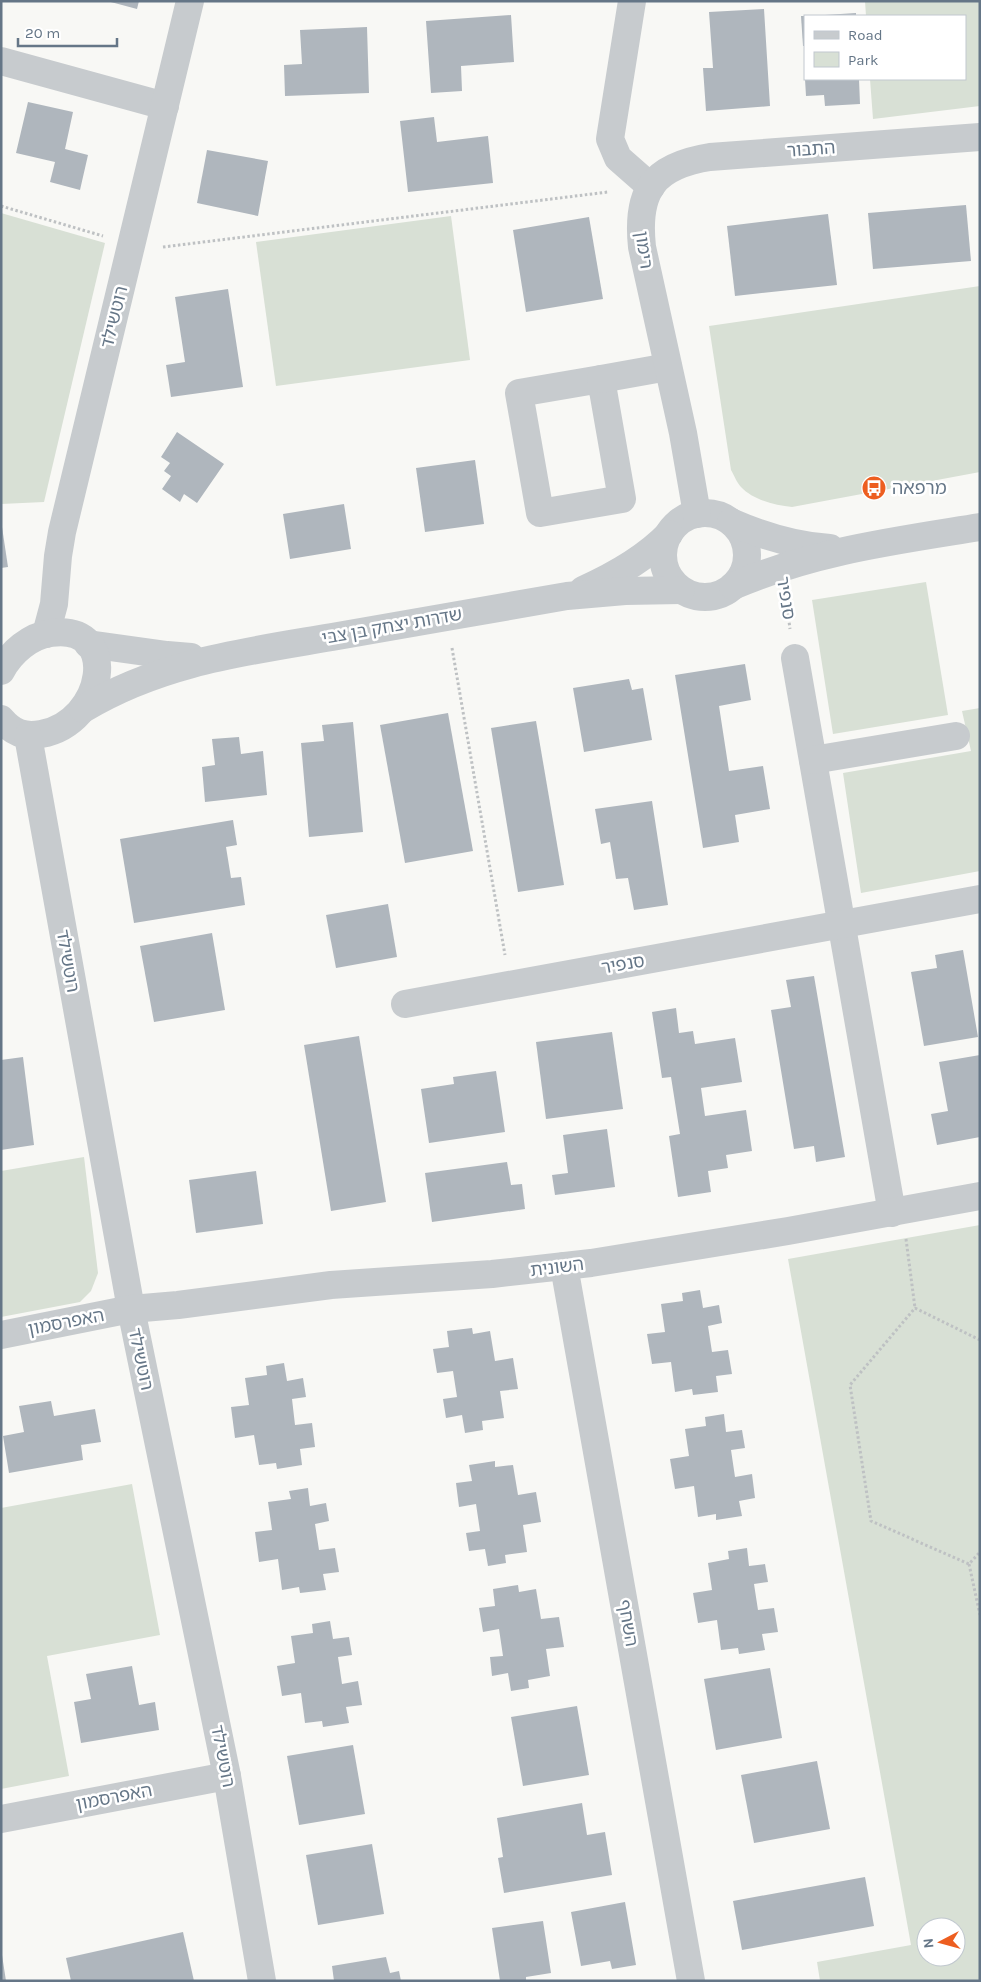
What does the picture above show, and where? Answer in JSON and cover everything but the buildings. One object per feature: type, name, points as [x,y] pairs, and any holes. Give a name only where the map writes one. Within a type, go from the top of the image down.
[{"type":"street","name":"רוטשילד","points":[[46,634],[54,604],[58,556],[63,526],[190,1]]},
{"type":"street","points":[[632,1],[610,138],[618,158],[651,186]]},
{"type":"street","points":[[1,61],[165,106]]},
{"type":"street","name":"התבור","points":[[651,186],[665,172],[677,165],[710,157],[980,137]]},
{"type":"street","name":"רימון","points":[[651,186],[643,202],[640,231],[645,265],[690,468],[697,514]]},
{"type":"street","points":[[601,379],[622,499],[540,513],[519,393],[668,367]]},
{"type":"street","points":[[849,548],[809,546],[785,542],[762,535],[714,514],[697,514],[682,520],[669,534],[663,552],[664,566],[670,578],[681,590],[696,596],[709,597],[781,568],[849,548],[980,527]]},
{"type":"street","points":[[731,522],[740,532],[746,551],[744,570],[733,586]]},
{"type":"street","name":"שדרות יצחק בן צבי","points":[[567,596],[629,566],[659,544],[669,534]]},
{"type":"street","name":"שדרות יצחק בן צבי","points":[[83,709],[116,690],[141,679],[218,657],[567,596],[681,590]]},
{"type":"street","points":[[2,669],[22,646],[46,634]]},
{"type":"street","name":"שדרות יצחק בן צבי","points":[[46,634],[69,634],[88,644],[167,656],[218,657]]},
{"type":"street","points":[[2,721],[10,728],[28,736],[46,733],[62,727],[83,709],[95,686],[98,670],[95,656],[88,644]]},
{"type":"street","points":[[795,658],[842,924],[897,1212]]},
{"type":"street","name":"רוטשילד","points":[[28,736],[131,1309],[227,1776],[262,1981]]},
{"type":"street","points":[[813,760],[956,736]]},
{"type":"street","name":"סנפיר","points":[[405,1004],[980,899]]},
{"type":"street","name":"השונית","points":[[131,1309],[178,1305],[331,1285],[492,1274],[564,1266],[780,1233],[980,1196]]},
{"type":"street","name":"השחף","points":[[564,1266],[687,1980]]},
{"type":"street","name":"האפרסמון","points":[[1,1335],[131,1309]]},
{"type":"street","name":"האפרסמון","points":[[1,1819],[227,1776]]},
{"type":"path","points":[[1,206],[131,245],[162,247],[651,186]]},
{"type":"path","name":"סנפיר","points":[[781,568],[795,658]]},
{"type":"path","points":[[447,617],[510,985]]},
{"type":"path","points":[[897,1212],[915,1308]]},
{"type":"path","points":[[915,1308],[980,1340]]},
{"type":"path","points":[[915,1308],[850,1385],[871,1521],[969,1564]]},
{"type":"path","points":[[969,1564],[980,1552]]},
{"type":"path","points":[[969,1564],[980,1615]]},
{"type":"green space","points":[[865,1],[980,1],[980,106],[873,119],[870,80],[966,80],[966,15],[866,15]]},
{"type":"green space","points":[[1,213],[105,243],[44,502],[1,504]]},
{"type":"green space","points":[[451,216],[470,360],[276,386],[256,242]]},
{"type":"green space","points":[[980,286],[980,472],[792,507],[758,499],[746,492],[740,485],[731,470],[709,326]]},
{"type":"green space","points":[[926,582],[948,715],[833,734],[812,600]]},
{"type":"green space","points":[[980,708],[980,871],[861,893],[843,773],[971,751],[962,711]]},
{"type":"green space","points":[[84,1157],[98,1273],[91,1291],[80,1302],[1,1317],[1,1171]]},
{"type":"green space","points":[[980,1225],[980,1981],[820,1981],[817,1962],[911,1945],[788,1259]]},
{"type":"green space","points":[[132,1484],[160,1635],[47,1656],[69,1776],[1,1789],[1,1508]]},
{"type":"place","name":"מרפאה","points":[[874,488]]}]
